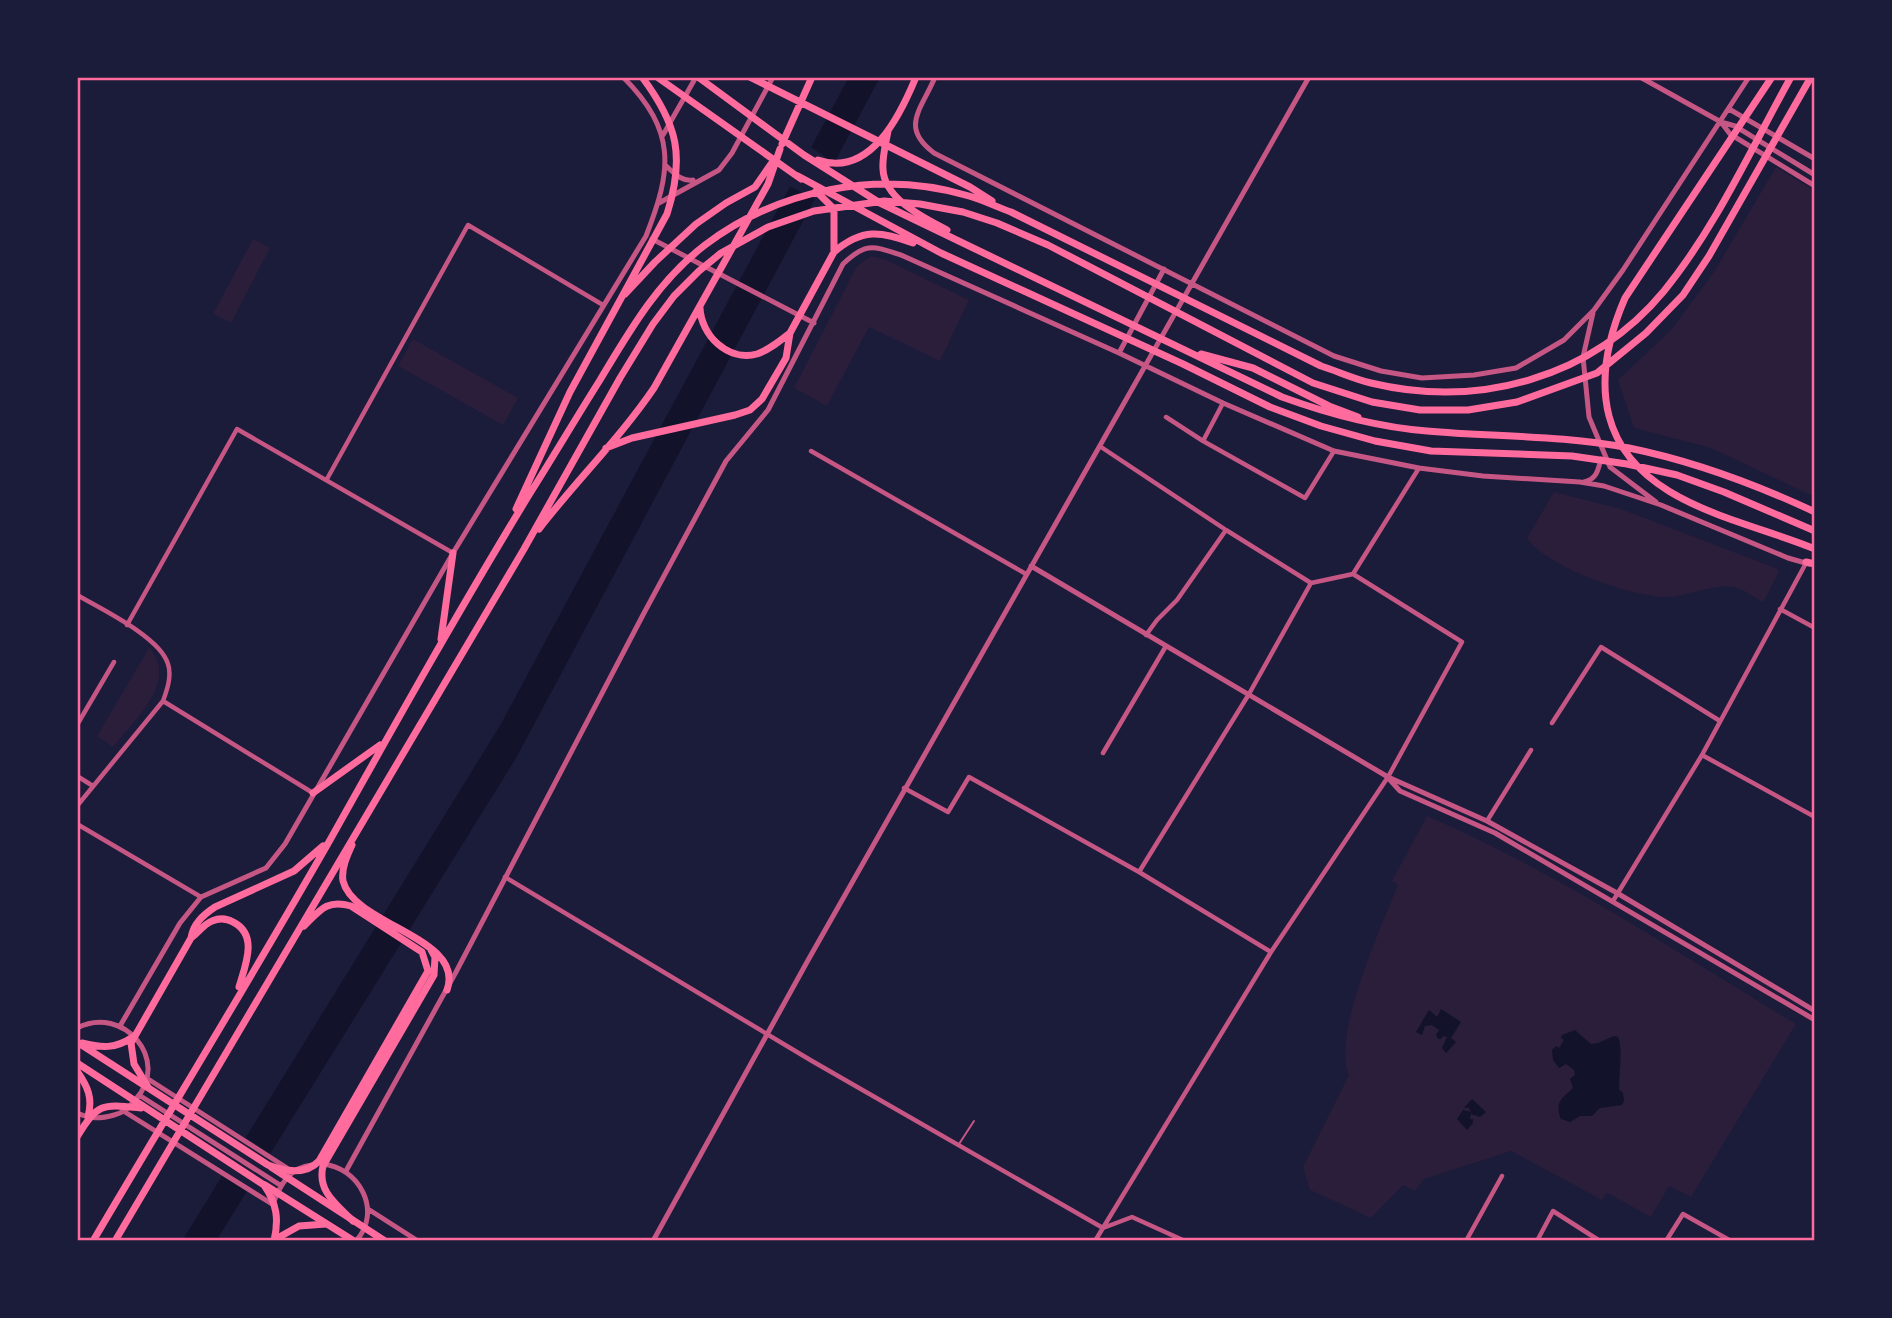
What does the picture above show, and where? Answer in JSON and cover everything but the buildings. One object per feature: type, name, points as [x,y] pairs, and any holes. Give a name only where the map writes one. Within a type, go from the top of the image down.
[{"type":"main road","points":[[502,538],[565,403],[667,214],[676,186],[677,155],[673,131],[662,103],[642,77]]},
{"type":"main road","points":[[657,77],[798,176],[941,253],[1270,407],[1321,426],[1375,441],[1432,451],[1572,456],[1677,475],[1815,531]]},
{"type":"main road","points":[[697,77],[804,155],[880,203],[1282,397],[1325,413],[1424,431],[1627,448],[1730,476],[1815,512]]},
{"type":"main road","points":[[750,77],[970,187],[1011,212],[1321,366],[1358,379],[1420,391],[1469,391],[1513,386],[1548,375],[1587,356],[1632,323],[1663,292],[1715,215],[1791,77]]},
{"type":"main road","points":[[524,549],[565,495],[638,413],[654,388],[711,288],[723,273],[768,184],[780,149],[812,77]]},
{"type":"main road","points":[[804,155],[822,162],[852,162],[873,148],[888,131],[916,77]]},
{"type":"main road","points":[[1772,77],[1625,298],[1614,323],[1604,377],[1606,402],[1612,428],[1628,458],[1653,481],[1688,502],[1815,549]]},
{"type":"main road","points":[[115,1241],[524,549],[653,324],[674,296],[721,253],[768,227],[814,211],[884,201],[963,212],[1048,245],[1313,383],[1372,401],[1420,410],[1468,410],[1517,402],[1597,373],[1646,333],[1683,295],[1709,256],[1811,77]]},
{"type":"main road","points":[[888,131],[883,169],[887,187],[908,207],[1022,270]]},
{"type":"main road","points":[[617,303],[655,262],[696,224],[755,187],[780,149]]},
{"type":"main road","points":[[798,176],[834,209],[834,252]]},
{"type":"main road","points":[[93,1241],[329,841],[502,538],[639,316],[674,272],[708,242],[774,205],[818,191],[891,184],[946,190],[1011,212]]},
{"type":"main road","points":[[756,234],[716,272],[706,288],[701,299],[702,322],[714,341],[735,353],[746,355],[767,349],[790,334]]},
{"type":"main road","points":[[606,448],[632,438],[750,410],[762,399],[786,358],[790,334],[834,252],[857,236],[892,235],[941,253]]},
{"type":"main road","points":[[1189,352],[1253,368],[1329,405],[1378,424]]},
{"type":"main road","points":[[440,645],[453,553]]},
{"type":"main road","points":[[1806,562],[1815,565]]},
{"type":"main road","points":[[313,793],[384,742]]},
{"type":"main road","points":[[361,821],[342,874],[350,895],[368,913]]},
{"type":"main road","points":[[152,1092],[134,1064],[131,1043],[191,938],[195,924],[203,915],[223,903],[294,871],[329,841]]},
{"type":"main road","points":[[282,958],[299,931],[327,905],[339,902],[368,913],[443,960],[451,978],[447,990]]},
{"type":"main road","points":[[191,938],[208,922],[222,919],[239,926],[246,933],[249,942],[247,958],[236,998]]},
{"type":"main road","points":[[353,1221],[323,1189],[322,1172],[424,981],[428,971],[426,948]]},
{"type":"main road","points":[[77,1042],[114,1047],[136,1034]]},
{"type":"main road","points":[[77,1042],[385,1241]]},
{"type":"main road","points":[[77,1063],[355,1241]]},
{"type":"main road","points":[[77,1071],[87,1086],[91,1099],[86,1121],[77,1137]]},
{"type":"main road","points":[[268,1165],[301,1171],[314,1166],[374,1073]]},
{"type":"main road","points":[[86,1121],[102,1106],[145,1108]]},
{"type":"main road","points":[[264,1185],[276,1208],[277,1241]]},
{"type":"main road","points":[[277,1241],[299,1226],[326,1224]]},
{"type":"street","points":[[120,1026],[180,923],[201,897],[266,867],[285,844],[453,553],[646,236],[659,203],[665,164],[663,135],[648,105],[623,77]]},
{"type":"street","points":[[663,135],[697,77]]},
{"type":"street","points":[[659,203],[696,180],[719,170],[732,153],[773,77]]},
{"type":"street","points":[[935,77],[916,119],[915,130],[921,143],[934,153],[1334,356],[1381,372],[1422,378],[1474,375],[1516,368],[1564,340],[1594,310],[1749,77]]},
{"type":"street","points":[[653,1241],[904,789],[1101,447],[1309,77]]},
{"type":"street","points":[[1640,77],[1721,122],[1735,126],[1815,175]]},
{"type":"street","points":[[1729,109],[1815,159]]},
{"type":"street","points":[[1721,122],[1730,134],[1815,186]]},
{"type":"street","points":[[665,164],[677,176],[687,181],[696,180]]},
{"type":"street","points":[[327,479],[468,225],[603,304]]},
{"type":"street","points":[[646,236],[723,273],[814,323]]},
{"type":"street","points":[[346,1171],[447,990],[726,461],[768,410],[844,264],[856,251],[867,246],[901,255],[1223,403],[1334,450],[1419,468],[1604,486],[1661,505],[1788,558],[1806,562],[1702,755],[1613,901]]},
{"type":"street","points":[[1119,353],[1164,269]]},
{"type":"street","points":[[1594,310],[1583,350],[1589,417],[1611,467],[1661,505]]},
{"type":"street","points":[[1203,441],[1223,403]]},
{"type":"street","points":[[1166,417],[1203,441],[1305,498],[1334,450]]},
{"type":"street","points":[[127,625],[237,429],[453,553]]},
{"type":"street","points":[[1095,1241],[1271,952],[1388,777],[1462,642],[1353,574],[1311,583],[1101,447]]},
{"type":"street","points":[[1580,482],[1596,476],[1604,451]]},
{"type":"street","points":[[811,452],[1026,574]]},
{"type":"street","points":[[1353,574],[1419,468]]},
{"type":"street","points":[[1146,635],[1177,600],[1226,530]]},
{"type":"street","points":[[1031,566],[1388,777],[1488,821],[1815,1011]]},
{"type":"street","points":[[1139,872],[1249,694],[1311,583]]},
{"type":"street","points":[[77,595],[145,637],[163,653],[169,665],[169,683],[163,701],[77,806]]},
{"type":"street","points":[[1780,609],[1815,628]]},
{"type":"street","points":[[1103,753],[1166,646]]},
{"type":"street","points":[[1552,723],[1601,647],[1720,721]]},
{"type":"street","points":[[77,725],[114,662]]},
{"type":"street","points":[[163,701],[313,793]]},
{"type":"street","points":[[1488,821],[1531,750]]},
{"type":"street","points":[[1702,755],[1815,817]]},
{"type":"street","points":[[77,776],[93,786]]},
{"type":"street","points":[[904,789],[948,812],[969,777],[1139,872],[1271,952]]},
{"type":"street","points":[[1388,777],[1400,791],[1495,833],[1815,1020]]},
{"type":"street","points":[[77,824],[201,897]]},
{"type":"street","points":[[505,877],[1103,1228]]},
{"type":"street","points":[[77,1020],[84,1025]]},
{"type":"street","points":[[77,1028],[102,1022],[120,1026],[138,1039],[144,1051],[148,1079],[125,1112],[100,1119],[77,1113]]},
{"type":"street","points":[[148,1079],[293,1172]]},
{"type":"street","points":[[139,1095],[280,1185]]},
{"type":"street","points":[[125,1112],[272,1204]]},
{"type":"street","points":[[277,1241],[272,1204],[280,1185],[293,1172],[306,1165],[325,1164],[346,1171],[358,1182],[365,1196],[368,1209],[366,1223],[355,1241]]},
{"type":"street","points":[[1466,1241],[1502,1177]]},
{"type":"street","points":[[368,1209],[418,1241]]},
{"type":"street","points":[[1536,1241],[1553,1211],[1600,1241]]},
{"type":"street","points":[[1667,1241],[1683,1214],[1731,1241]]},
{"type":"street","points":[[1103,1228],[1132,1217],[1185,1241]]},
{"type":"lane","points":[[958,1145],[974,1121]]},
{"type":"shaded area","points":[[849,77],[880,77],[516,758],[216,1241],[182,1241],[501,724]]},
{"type":"shaded area","points":[[1776,167],[1815,191],[1815,497],[1711,448],[1634,428],[1618,380],[1672,329],[1714,272]]},
{"type":"shaded area","points":[[253,239],[270,248],[231,323],[213,314]]},
{"type":"shaded area","points":[[871,256],[884,259],[969,300],[940,361],[869,327],[827,406],[794,388],[857,266]]},
{"type":"shaded area","points":[[413,339],[518,398],[503,425],[398,366]]},
{"type":"shaded area","points":[[1554,492],[1621,509],[1778,569],[1778,574],[1763,602],[1734,587],[1726,586],[1664,597],[1611,586],[1552,559],[1527,538]]},
{"type":"shaded area","points":[[149,648],[157,660],[157,687],[141,713],[113,747],[97,736]]},
{"type":"shaded area","points":[[1427,816],[1569,887],[1796,1024],[1691,1197],[1669,1186],[1651,1217],[1607,1193],[1602,1200],[1511,1151],[1424,1179],[1415,1191],[1403,1185],[1371,1218],[1310,1190],[1303,1167],[1349,1075],[1345,1057],[1352,1008],[1398,885],[1392,881]]},
{"type":"shaded area","points":[[1441,1009],[1461,1022],[1451,1038],[1456,1042],[1446,1053],[1442,1048],[1447,1037],[1438,1039],[1436,1035],[1439,1030],[1432,1025],[1425,1026],[1422,1035],[1416,1032],[1429,1010],[1437,1017]]},
{"type":"shaded area","points":[[1575,1030],[1591,1044],[1618,1037],[1621,1054],[1619,1089],[1623,1093],[1624,1101],[1622,1105],[1600,1108],[1592,1116],[1580,1116],[1570,1122],[1561,1119],[1558,1109],[1563,1098],[1573,1088],[1570,1079],[1575,1075],[1574,1070],[1566,1064],[1559,1068],[1553,1060],[1552,1050],[1556,1046],[1559,1048],[1564,1040],[1562,1035]]},
{"type":"shaded area","points":[[1472,1099],[1486,1112],[1480,1117],[1471,1114],[1473,1123],[1467,1130],[1457,1119],[1463,1110],[1471,1112],[1469,1108],[1464,1108]]},
{"type":"pier","points":[[808,145],[837,165],[818,201],[787,185]]},
{"type":"pier","points":[[243,1136],[273,1155],[249,1193],[219,1174]]}]
